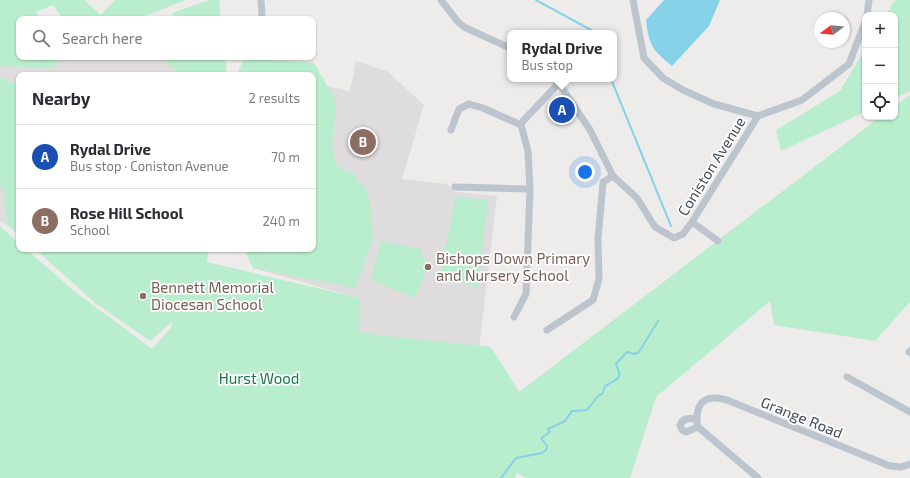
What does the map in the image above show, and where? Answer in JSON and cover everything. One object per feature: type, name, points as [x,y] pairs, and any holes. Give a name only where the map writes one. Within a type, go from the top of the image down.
[{"type":"street","points":[[261,0],[262,16]]},
{"type":"street","points":[[441,0],[458,22],[466,28],[507,47]]},
{"type":"street","points":[[633,0],[644,58],[662,78],[683,90],[714,104],[758,116],[802,100],[849,64],[862,30]]},
{"type":"street","points":[[867,12],[869,0]]},
{"type":"street","points":[[514,317],[526,294],[530,189],[528,151],[522,125],[523,121],[556,82]]},
{"type":"street","name":"Coniston Avenue","points":[[558,82],[590,130],[613,176],[637,198],[655,227],[674,238],[683,234],[692,222],[758,116]]},
{"type":"street","points":[[451,130],[459,109],[469,104],[483,108],[522,125]]},
{"type":"street","points":[[547,330],[592,300],[600,279],[598,239],[603,182],[613,176]]},
{"type":"street","points":[[455,187],[530,189]]},
{"type":"street","points":[[692,222],[718,241]]},
{"type":"street","points":[[847,378],[910,412]]},
{"type":"street","name":"Grange Road","points":[[696,419],[697,409],[706,400],[714,398],[727,400],[890,466],[901,467],[910,464]]},
{"type":"street","points":[[698,427],[686,432],[682,430],[680,425],[682,421],[686,419],[696,419],[698,427],[758,478]]},
{"type":"shaded area","points":[[59,60],[225,60],[227,72],[16,72],[16,232],[7,225],[0,222],[0,66],[51,68]]},
{"type":"shaded area","points":[[243,60],[272,60],[314,63],[326,86],[350,91],[356,61],[387,71],[424,105],[402,179],[447,184],[455,192],[497,196],[478,357],[360,333],[358,298],[253,268],[245,252],[316,252],[316,72],[238,72]]},
{"type":"green space","points":[[0,0],[84,0],[101,15],[115,0],[186,0],[145,16],[61,16],[53,5],[36,12],[39,16],[16,16],[16,60],[59,60],[51,68],[0,66]]},
{"type":"green space","points":[[209,0],[219,0],[221,16],[173,16],[172,13]]},
{"type":"green space","points":[[895,0],[910,0],[910,91],[898,97],[898,12],[888,12]]},
{"type":"green space","points":[[862,54],[862,113],[781,151],[776,130],[840,91]]},
{"type":"green space","points":[[225,60],[227,72],[178,72],[165,61]]},
{"type":"green space","points":[[243,60],[272,60],[314,63],[336,101],[332,148],[337,166],[353,174],[366,190],[370,205],[373,239],[355,288],[253,268],[245,252],[316,252],[316,72],[238,72]]},
{"type":"green space","points":[[0,77],[16,84],[16,232],[7,225],[5,193],[0,186]]},
{"type":"green space","name":"Hurst Wood","points":[[910,95],[910,302],[875,341],[774,325],[770,301],[656,397],[630,478],[526,478],[517,473],[515,478],[0,478],[0,226],[16,240],[16,252],[29,252],[74,291],[152,349],[171,328],[172,322],[150,341],[94,302],[38,252],[208,252],[207,262],[359,298],[360,333],[491,347],[519,392],[876,120],[898,120],[898,104]]},
{"type":"green space","points":[[456,197],[488,200],[478,288],[440,275]]},
{"type":"green space","points":[[381,241],[422,249],[422,257],[428,265],[415,298],[371,280]]},
{"type":"water","points":[[664,0],[720,0],[709,26],[672,66],[660,56],[650,41],[646,20]]},
{"type":"waterway","points":[[536,0],[591,30]]},
{"type":"waterway","points":[[612,82],[671,226]]},
{"type":"waterway","points":[[501,478],[516,458],[542,453],[546,450],[547,446],[541,438],[550,432],[548,429],[565,421],[572,411],[587,410],[599,395],[602,394],[605,386],[618,378],[619,373],[616,364],[627,352],[635,354],[639,352],[658,321]]},
{"type":"place","name":"Rydal Drive","points":[[562,110]]},
{"type":"place","name":"Rose Hill School","points":[[363,142]]},
{"type":"place","name":"Bishops Down Primary and Nursery School","points":[[428,267]]},
{"type":"place","name":"Bennett Memorial Diocesan School","points":[[143,296]]}]
